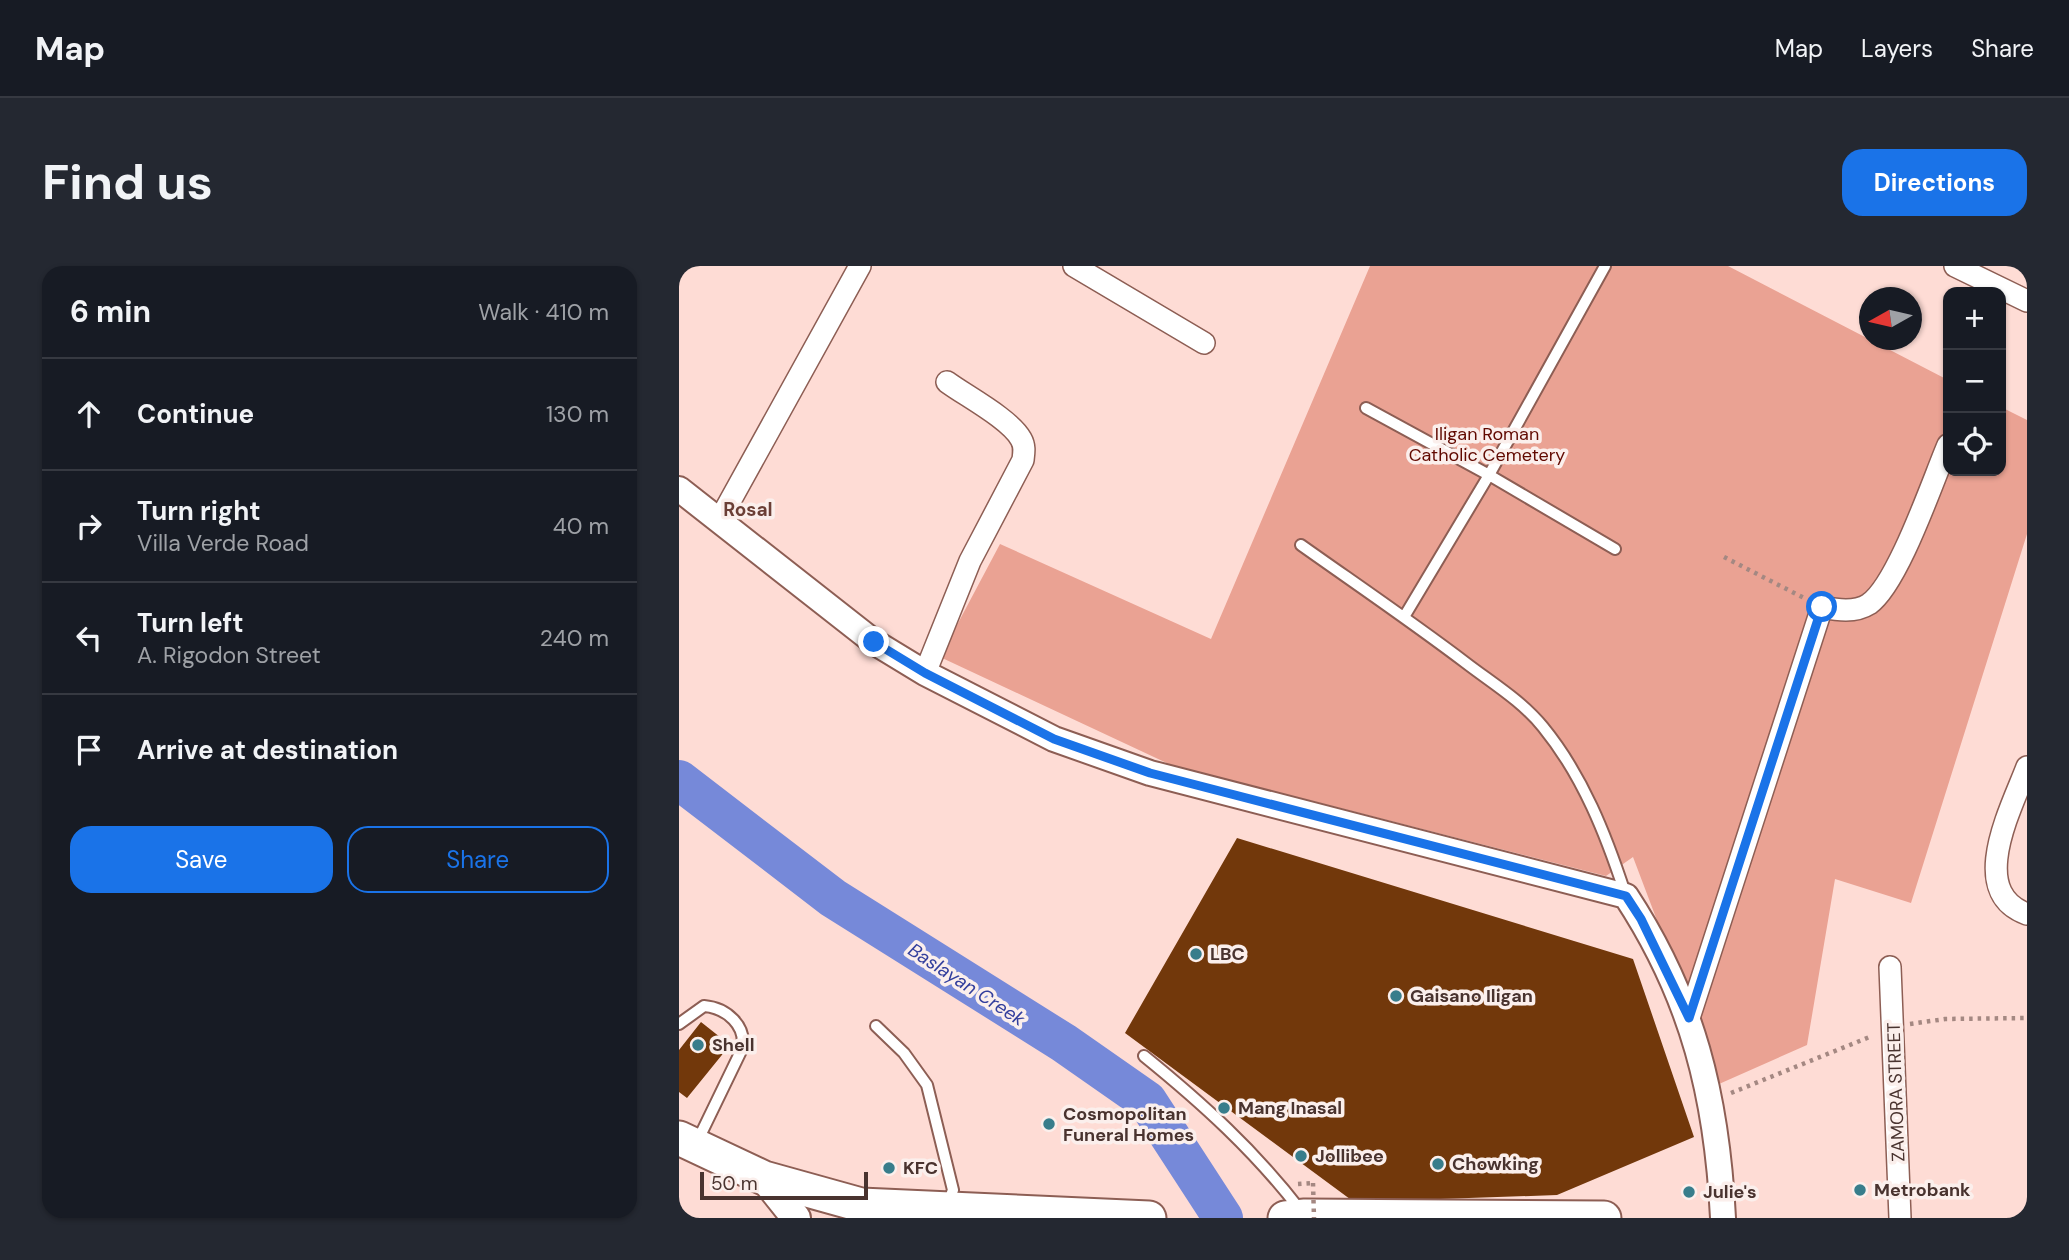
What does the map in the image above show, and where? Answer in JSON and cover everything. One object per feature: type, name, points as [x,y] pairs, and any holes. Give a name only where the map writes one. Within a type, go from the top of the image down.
[{"type":"highway","points":[[687,1143],[764,1178],[861,1205],[942,1214],[1149,1218]]},
{"type":"highway","points":[[1301,1217],[1604,1218]]},
{"type":"main road","points":[[764,1178],[796,1218]]},
{"type":"street","points":[[719,521],[860,266]]},
{"type":"street","points":[[1074,266],[1204,343]]},
{"type":"street","points":[[1955,266],[2027,301]]},
{"type":"street","points":[[925,673],[945,616],[970,561],[1023,460],[1024,449],[1021,438],[1011,428],[947,382]]},
{"type":"street","points":[[1689,1018],[1822,607],[1843,611],[1857,609],[1869,604],[1880,592],[1894,572],[1943,457]]},
{"type":"street","points":[[679,489],[874,642],[925,673],[1054,739],[1150,773],[1626,896],[1641,919],[1689,1018],[1710,1101],[1723,1218]]},
{"type":"street","points":[[2027,767],[1996,858],[1997,879],[2003,897],[2015,909],[2027,914]]},
{"type":"street","name":"ZAMORA STREET","points":[[1890,967],[1900,1218]]},
{"type":"lane","points":[[1404,617],[1489,475],[1605,266]]},
{"type":"lane","points":[[1366,408],[1489,475],[1615,549]]},
{"type":"lane","points":[[1301,545],[1404,617],[1519,703],[1543,727],[1590,801],[1609,844],[1626,896]]},
{"type":"lane","points":[[679,1024],[704,1006],[714,1007],[740,1024],[745,1036],[742,1049],[687,1143]]},
{"type":"lane","points":[[877,1026],[904,1054],[927,1085],[953,1190],[942,1214]]},
{"type":"lane","points":[[1145,1056],[1214,1113],[1263,1164],[1301,1217]]},
{"type":"path","points":[[1724,557],[1822,607]]},
{"type":"path","points":[[1710,1101],[1894,1027],[1945,1019],[2027,1018]]},
{"type":"path","points":[[1301,1217],[1313,1183]]},
{"type":"green space","name":"Iligan Roman Catholic Cemetery","points":[[1370,266],[1728,266],[1859,334],[1859,350],[1890,350],[1943,377],[1943,476],[2006,476],[2006,410],[2027,420],[2027,534],[1911,903],[1835,879],[1807,1045],[1719,1084],[1633,857],[1606,876],[1171,765],[940,657],[1000,544],[1211,639]]},
{"type":"building","name":"Gaisano Iligan","points":[[1237,838],[1633,959],[1694,1137],[1557,1195],[1354,1202],[1125,1033]]},
{"type":"building","points":[[701,1022],[730,1045],[687,1098],[679,1092],[679,1050]]},
{"type":"waterway","name":"Baslayan Creek","points":[[679,780],[833,898],[1064,1043],[1147,1101],[1223,1218]]},
{"type":"place","name":"LBC","points":[[1196,954]]},
{"type":"place","name":"Gaisano Iligan","points":[[1396,996]]},
{"type":"place","name":"Shell","points":[[698,1045]]},
{"type":"place","name":"Mang Inasal","points":[[1224,1108]]},
{"type":"place","name":"Cosmopolitan Funeral Homes","points":[[1049,1124]]},
{"type":"place","name":"Jollibee","points":[[1301,1156]]},
{"type":"place","name":"Chowking","points":[[1438,1164]]},
{"type":"place","name":"KFC","points":[[889,1168]]},
{"type":"place","name":"Metrobank","points":[[1860,1190]]},
{"type":"place","name":"Julie's","points":[[1689,1192]]},
{"type":"district","name":"Rosal","points":[[748,509]]},
{"type":"route","points":[[874,642],[925,673],[1054,739],[1150,773],[1626,896],[1641,919],[1689,1018],[1822,607]]}]
